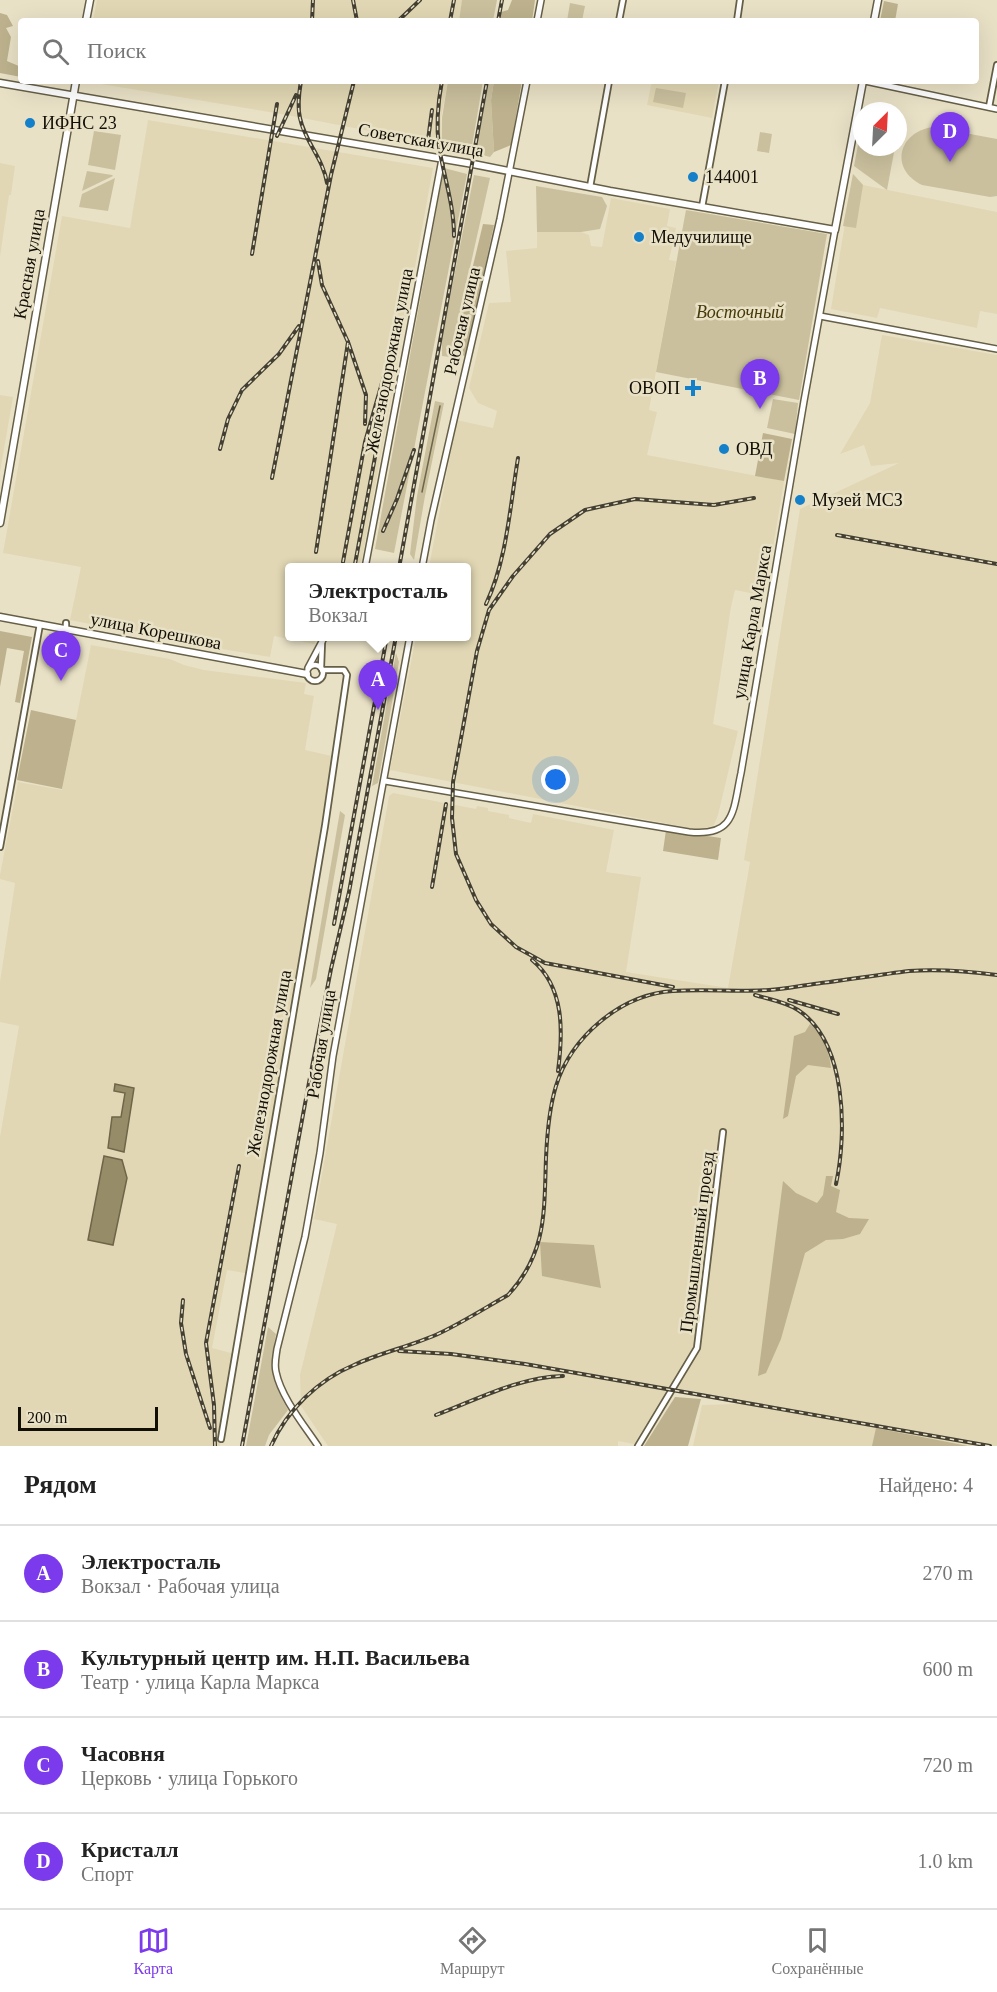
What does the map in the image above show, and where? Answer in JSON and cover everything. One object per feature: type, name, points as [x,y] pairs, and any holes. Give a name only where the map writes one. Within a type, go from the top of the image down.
[{"type":"main road","points":[[87,18],[90,0]]},
{"type":"main road","points":[[875,18],[878,0]]},
{"type":"main road","name":"Советская улица","points":[[0,83],[835,230]]},
{"type":"main road","name":"Красная улица","points":[[0,523],[76,84]]},
{"type":"main road","name":"улица Карла Маркса","points":[[835,230],[863,84]]},
{"type":"main road","name":"улица Корешкова","points":[[0,616],[307,671]]},
{"type":"street","points":[[538,18],[541,0]]},
{"type":"street","points":[[620,18],[623,0]]},
{"type":"street","points":[[737,18],[740,0]]},
{"type":"street","points":[[989,107],[997,65]]},
{"type":"street","name":"Рабочая улица","points":[[423,563],[510,171],[526,84]]},
{"type":"street","points":[[590,187],[608,84]]},
{"type":"street","points":[[702,207],[724,84]]},
{"type":"street","points":[[878,84],[997,109]]},
{"type":"street","name":"Железнодорожная улица","points":[[366,563],[442,159]]},
{"type":"street","name":"улица Карла Маркса","points":[[385,781],[689,832],[715,832],[729,821],[741,773],[835,230]]},
{"type":"street","points":[[820,316],[997,349]]},
{"type":"street","points":[[0,847],[39,624]]},
{"type":"street","points":[[323,641],[307,671],[310,680],[317,681],[322,677],[324,641]]},
{"type":"street","name":"Рабочая улица","points":[[318,1446],[278,1381],[275,1365],[305,1237],[333,1056],[409,641]]},
{"type":"street","points":[[307,671],[316,665],[322,669]]},
{"type":"street","name":"Железнодорожная улица","points":[[221,1439],[323,837],[344,692],[346,671],[322,669]]},
{"type":"street","name":"Промышленный проезд","points":[[638,1446],[697,1348],[723,1132]]},
{"type":"shaded area","points":[[97,0],[462,0],[459,18],[94,18]]},
{"type":"shaded area","points":[[512,0],[535,0],[532,18],[500,18],[501,12],[508,10]]},
{"type":"shaded area","points":[[884,1],[898,4],[896,18],[881,18]]},
{"type":"shaded area","points":[[0,13],[7,15],[13,26],[6,28],[11,37],[7,61],[18,66],[18,76],[0,73]]},
{"type":"shaded area","points":[[101,84],[447,84],[441,118],[442,145],[287,115]]},
{"type":"shaded area","points":[[494,84],[521,84],[511,145],[494,152],[491,100]]},
{"type":"shaded area","points":[[651,84],[718,84],[712,118],[647,105]]},
{"type":"shaded area","points":[[148,120],[433,168],[362,559],[360,563],[285,563],[285,638],[274,636],[270,657],[70,620],[81,567],[3,553],[62,216],[130,228]]},
{"type":"shaded area","points":[[0,163],[15,166],[0,257]]},
{"type":"shaded area","points":[[853,174],[863,185],[997,212],[997,314],[980,311],[977,328],[880,308],[877,318],[831,309]]},
{"type":"shaded area","points":[[611,198],[670,209],[667,226],[676,228],[669,260],[676,261],[649,410],[657,412],[647,455],[784,481],[765,596],[735,590],[713,724],[738,731],[718,815],[714,825],[700,830],[390,770],[415,641],[471,641],[471,563],[430,563],[457,420],[493,428],[497,411],[478,403],[469,388],[489,303],[511,302],[506,251],[537,248],[537,232],[581,232],[589,235],[591,246],[602,247]]},
{"type":"shaded area","points":[[483,224],[494,225],[466,356],[452,353]]},
{"type":"shaded area","points":[[882,335],[997,355],[997,1446],[693,1446],[702,1405],[737,1404],[738,1399],[669,1387],[634,1444],[618,1441],[618,1446],[328,1446],[301,1406],[300,1375],[337,1224],[314,1219],[389,796],[393,793],[476,809],[477,806],[488,808],[488,811],[531,823],[533,814],[614,830],[606,872],[641,877],[626,972],[728,988],[750,862],[744,860],[800,509],[899,463],[871,466],[864,445],[840,454],[870,403]]},
{"type":"shaded area","points":[[0,395],[13,397],[0,472]]},
{"type":"shaded area","points":[[763,433],[792,439],[784,481],[755,476]]},
{"type":"shaded area","points":[[0,631],[32,637],[20,703],[15,702],[24,651],[7,648],[0,687]]},
{"type":"shaded area","points":[[299,641],[316,641],[314,644]]},
{"type":"shaded area","points":[[91,645],[170,659],[204,670],[306,683],[304,694],[314,696],[305,750],[332,756],[250,1274],[227,1270],[212,1348],[235,1354],[220,1446],[0,1446],[0,1137],[19,1026],[0,1022],[0,982],[15,883],[0,879],[0,875],[18,782],[62,790]]},
{"type":"shaded area","points":[[31,710],[76,720],[62,789],[17,780]]},
{"type":"shaded area","points":[[666,830],[721,838],[718,860],[663,851]]},
{"type":"shaded area","points":[[810,1024],[825,1044],[831,1068],[808,1065],[796,1076],[788,1116],[783,1119],[794,1036],[805,1032]]},
{"type":"shaded area","points":[[115,1084],[134,1088],[124,1152],[108,1148],[112,1117],[121,1117],[125,1093],[114,1091]]},
{"type":"shaded area","points":[[104,1156],[122,1160],[127,1178],[113,1245],[88,1240]]},
{"type":"shaded area","points":[[826,1176],[833,1176],[831,1186],[840,1190],[836,1212],[849,1218],[869,1219],[860,1234],[843,1239],[826,1240],[805,1253],[781,1339],[766,1373],[758,1376],[783,1181],[796,1193],[817,1203],[823,1195]]},
{"type":"shaded area","points":[[540,1242],[594,1245],[601,1288],[542,1276]]},
{"type":"shaded area","points":[[675,1397],[701,1399],[688,1446],[644,1446]]},
{"type":"shaded area","points":[[876,1428],[968,1446],[872,1446]]},
{"type":"green space","points":[[462,0],[497,0],[494,18],[459,18]]},
{"type":"green space","points":[[570,3],[585,6],[583,18],[568,18]]},
{"type":"green space","points":[[448,84],[482,84],[471,152],[442,145],[442,118]]},
{"type":"green space","points":[[488,84],[494,84],[491,100],[494,152],[490,157],[479,154],[476,150]]},
{"type":"green space","points":[[656,88],[686,93],[683,108],[653,102]]},
{"type":"green space","points":[[933,127],[997,139],[997,196],[990,197],[922,185],[912,178],[905,170],[902,156],[907,156],[907,141],[921,130]]},
{"type":"green space","points":[[94,131],[121,135],[115,170],[88,165]]},
{"type":"green space","points":[[760,132],[772,134],[769,153],[757,151]]},
{"type":"green space","points":[[856,156],[893,156],[887,190],[854,166]]},
{"type":"green space","points":[[444,168],[467,174],[394,553],[375,549]]},
{"type":"green space","points":[[87,171],[112,175],[113,176],[82,191]]},
{"type":"green space","points":[[853,174],[863,185],[856,228],[843,226]]},
{"type":"green space","points":[[474,175],[490,178],[450,357],[442,356],[442,338]]},
{"type":"green space","points":[[115,178],[108,211],[79,207],[82,194]]},
{"type":"green space","points":[[536,186],[602,197],[607,206],[600,229],[581,232],[537,232]]},
{"type":"green space","name":"Восточный","points":[[686,210],[827,234],[799,400],[656,372]]},
{"type":"green space","points":[[773,399],[798,403],[795,434],[767,428]]},
{"type":"green space","points":[[435,401],[444,403],[414,560],[410,554],[417,496]]},
{"type":"green space","points":[[396,653],[399,662],[378,783],[372,786]]},
{"type":"green space","points":[[340,811],[345,815],[316,979],[310,988]]},
{"type":"green space","points":[[268,1327],[276,1334],[273,1374],[288,1410],[269,1435],[265,1446],[246,1446]]},
{"type":"waterway","points":[[422,492],[440,406]]},
{"type":"railway","points":[[312,18],[313,0]]},
{"type":"railway","points":[[353,0],[356,18]]},
{"type":"railway","points":[[401,18],[420,0]]},
{"type":"railway","points":[[451,18],[454,0]]},
{"type":"railway","points":[[499,18],[502,0]]},
{"type":"railway","points":[[301,84],[298,104],[302,127],[322,166],[327,183]]},
{"type":"railway","points":[[272,478],[331,175],[353,84]]},
{"type":"railway","points":[[441,84],[438,139],[451,202],[454,236]]},
{"type":"railway","points":[[400,563],[486,84]]},
{"type":"railway","points":[[277,136],[296,95]]},
{"type":"railway","points":[[252,254],[277,104]]},
{"type":"railway","points":[[428,140],[432,110]]},
{"type":"railway","points":[[318,261],[322,285],[348,342],[366,395],[365,424]]},
{"type":"railway","points":[[220,449],[228,419],[242,390],[279,354],[299,326]]},
{"type":"railway","points":[[316,552],[348,342]]},
{"type":"railway","points":[[343,562],[365,442],[386,369]]},
{"type":"railway","points":[[355,563],[381,425],[383,402]]},
{"type":"railway","points":[[383,531],[414,450]]},
{"type":"railway","points":[[486,604],[503,551],[518,458]]},
{"type":"railway","points":[[673,987],[545,963],[516,947],[491,924],[476,900],[456,854],[452,818],[453,782],[477,651],[489,610],[513,576],[550,534],[585,510],[635,499],[714,505],[754,498]]},
{"type":"railway","points":[[837,535],[997,564]]},
{"type":"railway","points":[[334,924],[386,641]]},
{"type":"railway","points":[[242,1446],[307,1093],[331,969],[349,892],[395,641]]},
{"type":"railway","points":[[432,887],[446,804]]},
{"type":"railway","points":[[532,960],[551,983],[556,997],[561,1026],[558,1071]]},
{"type":"railway","points":[[271,1446],[295,1409],[328,1379],[365,1360],[419,1342],[449,1329],[508,1295],[521,1279],[537,1247],[541,1231],[548,1131],[556,1086],[573,1051],[586,1035],[617,1009],[635,1000],[673,991],[775,990],[920,970],[997,975]]},
{"type":"railway","points":[[755,995],[798,1010],[814,1025],[826,1044],[840,1090],[842,1115],[842,1140],[836,1184]]},
{"type":"railway","points":[[789,1000],[838,1014]]},
{"type":"railway","points":[[215,1446],[214,1405],[206,1343],[239,1166]]},
{"type":"railway","points":[[183,1300],[181,1323],[186,1354],[210,1428]]},
{"type":"railway","points":[[399,1351],[451,1354],[525,1364],[990,1446]]},
{"type":"railway","points":[[436,1415],[530,1380],[563,1376]]},
{"type":"place","name":"ИФНС 23","points":[[30,123]]},
{"type":"place","name":"Кристалл","points":[[950,162]]},
{"type":"place","name":"144001","points":[[693,177]]},
{"type":"place","name":"Медучилище","points":[[639,237]]},
{"type":"place","name":"ОВОП","points":[[693,388]]},
{"type":"place","name":"Культурный центр им. Н.П. Васильева","points":[[760,409]]},
{"type":"place","name":"ОВД","points":[[724,449]]},
{"type":"place","name":"Музей МСЗ","points":[[800,500]]},
{"type":"place","name":"Часовня","points":[[61,681]]},
{"type":"place","name":"Электросталь","points":[[378,710]]}]
